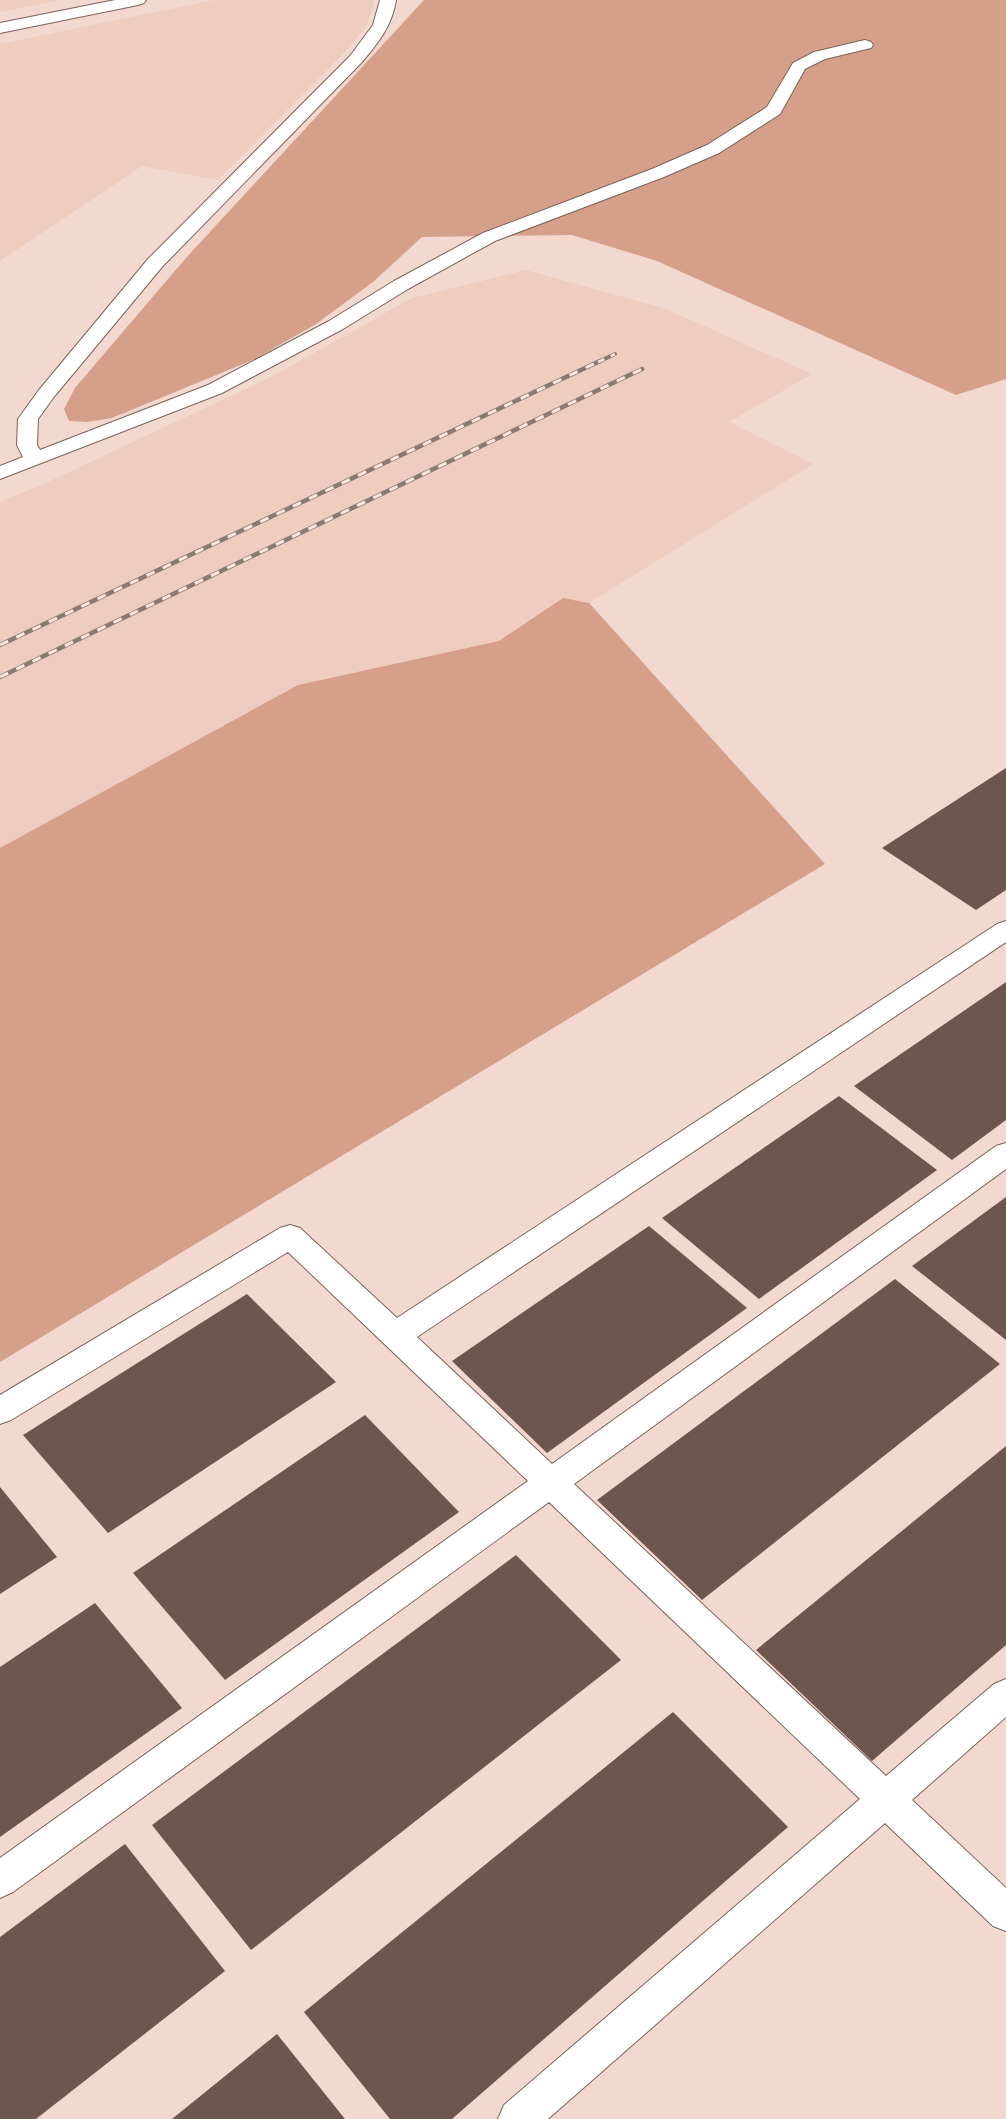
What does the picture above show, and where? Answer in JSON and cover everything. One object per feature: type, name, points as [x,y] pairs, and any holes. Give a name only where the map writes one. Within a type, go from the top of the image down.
[{"type":"street","points":[[0,28],[138,0]]},
{"type":"street","points":[[34,459],[27,445],[28,419],[46,394],[155,263],[356,59],[379,32],[386,15],[388,0]]},
{"type":"street","points":[[0,474],[215,389],[336,325],[402,285],[490,237],[658,173],[713,149],[754,125],[774,110],[799,66],[820,55],[865,45]]},
{"type":"street","points":[[396,1335],[1006,930]]},
{"type":"street","points":[[0,1880],[1006,1154]]},
{"type":"street","points":[[0,1410],[290,1236],[1006,1913]]},
{"type":"street","points":[[518,2119],[1006,1695]]},
{"type":"shaded area","points":[[0,0],[60,0],[0,12]]},
{"type":"shaded area","points":[[214,0],[373,0],[374,5],[367,24],[351,46],[218,180],[142,166],[0,261],[0,44]]},
{"type":"shaded area","points":[[424,0],[1006,0],[1006,379],[956,395],[657,261],[572,235],[422,237],[373,282],[316,324],[255,359],[112,418],[87,422],[69,421],[64,409],[75,388],[185,259]]},
{"type":"shaded area","points":[[526,270],[666,309],[812,374],[729,422],[813,464],[589,603],[563,598],[499,641],[298,685],[0,848],[0,502],[50,481],[275,375],[412,298]]},
{"type":"shaded area","points":[[563,598],[589,603],[825,864],[0,1362],[0,848],[298,685],[499,641]]},
{"type":"building","points":[[1006,768],[1006,890],[976,910],[882,848]]},
{"type":"building","points":[[1006,982],[1006,1120],[952,1160],[854,1086]]},
{"type":"building","points":[[839,1096],[937,1170],[759,1299],[662,1218]]},
{"type":"building","points":[[1006,1197],[1006,1340],[912,1266]]},
{"type":"building","points":[[649,1226],[747,1308],[547,1453],[452,1361]]},
{"type":"building","points":[[895,1279],[1000,1364],[702,1600],[597,1500]]},
{"type":"building","points":[[247,1294],[336,1382],[108,1533],[23,1435]]},
{"type":"building","points":[[365,1415],[459,1512],[225,1680],[133,1573]]},
{"type":"building","points":[[1006,1446],[1006,1645],[872,1761],[756,1650]]},
{"type":"building","points":[[0,1487],[57,1557],[0,1594]]},
{"type":"building","points":[[516,1555],[621,1660],[251,1950],[152,1825]]},
{"type":"building","points":[[95,1603],[182,1708],[0,1837],[0,1667]]},
{"type":"building","points":[[673,1712],[788,1827],[452,2119],[390,2119],[304,2012]]},
{"type":"building","points":[[125,1844],[225,1971],[36,2119],[0,2119],[0,1937]]},
{"type":"building","points":[[277,2034],[345,2119],[172,2119]]},
{"type":"railway","points":[[598,362],[615,354]]},
{"type":"railway","points":[[0,645],[600,361]]},
{"type":"railway","points":[[0,677],[642,369]]}]
